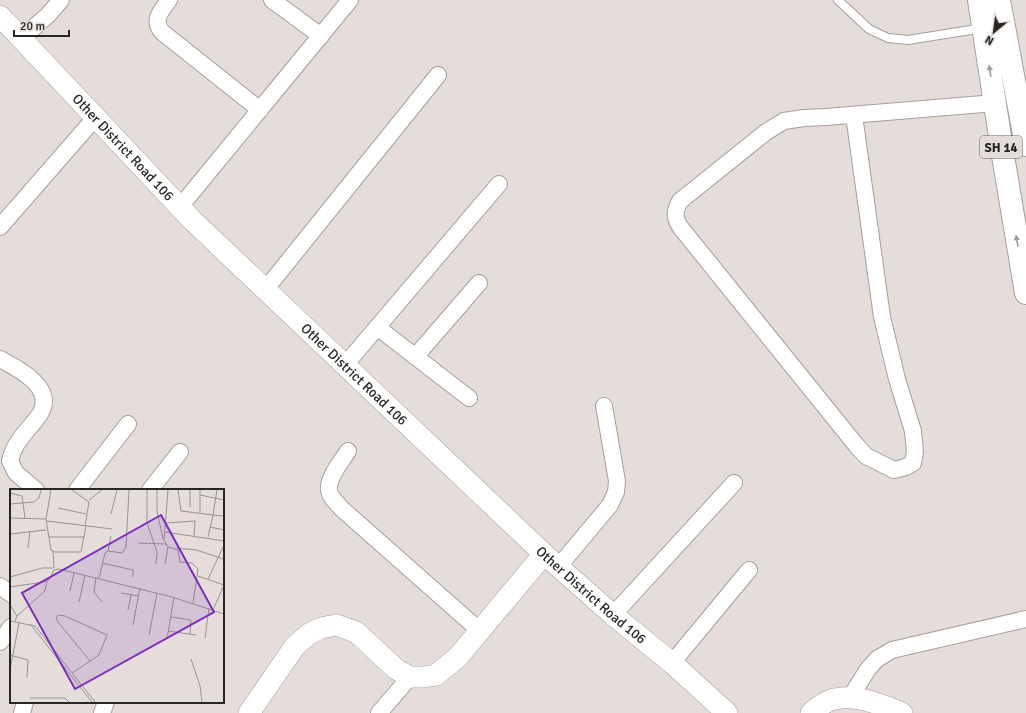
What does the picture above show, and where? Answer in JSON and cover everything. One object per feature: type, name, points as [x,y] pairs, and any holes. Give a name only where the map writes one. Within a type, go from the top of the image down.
[{"type":"main road","name":"SH 14","points":[[979,0],[1026,293]]},
{"type":"main road","name":"SH 14","points":[[999,0],[1026,145]]},
{"type":"street","points":[[20,39],[48,15],[61,0]]},
{"type":"street","points":[[169,0],[157,19],[157,26],[162,32],[260,110]]},
{"type":"street","points":[[272,0],[321,36]]},
{"type":"street","points":[[180,208],[350,0]]},
{"type":"street","name":"Other District Road 106","points":[[1,18],[180,208],[265,290],[552,560],[613,615],[672,663],[727,713]]},
{"type":"street","points":[[265,290],[438,75]]},
{"type":"street","points":[[854,115],[882,317],[897,379],[913,431],[915,452],[913,463],[906,467],[894,470],[866,456],[856,445],[675,220],[676,208],[680,201],[766,132],[784,121],[804,118],[995,104]]},
{"type":"street","points":[[0,227],[95,118]]},
{"type":"street","points":[[345,365],[499,184]]},
{"type":"street","points":[[415,357],[478,283]]},
{"type":"street","points":[[377,327],[469,398]]},
{"type":"street","points":[[0,359],[18,368],[34,381],[40,389],[45,401],[41,413],[14,449],[10,461],[16,473],[35,489]]},
{"type":"street","points":[[249,713],[295,646],[309,634],[321,628],[336,625],[356,632],[396,669],[410,677],[424,677],[436,674],[458,657],[480,631],[610,505],[616,492],[617,481],[604,406]]},
{"type":"street","points":[[78,489],[128,424]]},
{"type":"street","points":[[348,451],[332,475],[329,486],[330,493],[342,508],[480,631]]},
{"type":"street","points":[[151,489],[180,452]]},
{"type":"street","points":[[0,468],[31,489]]},
{"type":"street","points":[[613,615],[734,483]]},
{"type":"street","points":[[672,663],[749,570]]},
{"type":"street","points":[[0,586],[10,593]]},
{"type":"street","points":[[850,698],[868,669],[877,659],[892,650],[1026,619]]},
{"type":"street","points":[[0,642],[10,628]]},
{"type":"street","points":[[379,713],[410,677]]},
{"type":"street","points":[[811,713],[834,699],[850,698],[870,701],[902,713]]},
{"type":"street","points":[[22,713],[25,703]]},
{"type":"street","points":[[102,713],[106,703]]},
{"type":"lane","points":[[838,0],[869,28],[888,38],[908,40],[983,28]]}]
